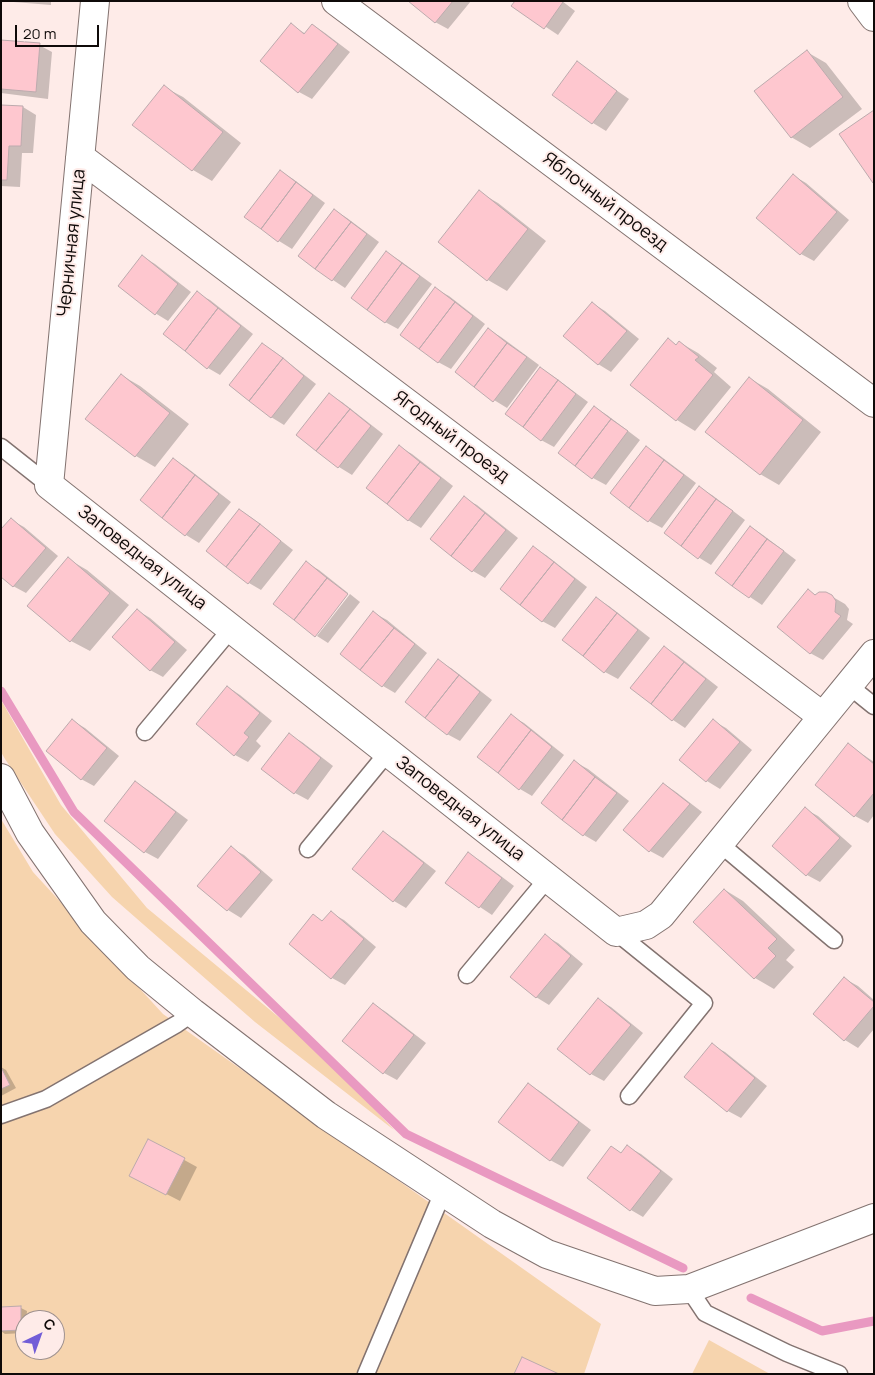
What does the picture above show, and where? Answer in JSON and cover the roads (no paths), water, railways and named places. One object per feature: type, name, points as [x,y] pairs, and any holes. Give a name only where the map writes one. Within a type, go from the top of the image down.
[{"type":"street","name":"Черничная улица","points":[[49,485],[95,1]]},
{"type":"street","name":"Яблочный проезд","points":[[336,1],[874,403]]},
{"type":"street","points":[[862,1],[874,17]]},
{"type":"street","name":"Ягодный проезд","points":[[80,157],[822,716]]},
{"type":"street","name":"Заповедная улица","points":[[49,485],[616,932]]},
{"type":"street","points":[[616,932],[646,925],[660,915],[874,654]]},
{"type":"street","points":[[1,778],[30,833],[93,922],[138,968],[193,1013],[326,1115],[492,1224],[547,1254],[655,1292],[689,1288],[874,1218]]},
{"type":"lane","name":"Заповедная улица","points":[[1,447],[49,485]]},
{"type":"lane","points":[[145,732],[231,629]]},
{"type":"lane","points":[[848,685],[874,706]]},
{"type":"lane","points":[[308,849],[388,752]]},
{"type":"lane","points":[[719,843],[834,940]]},
{"type":"lane","points":[[467,975],[548,878]]},
{"type":"lane","points":[[616,932],[704,1003],[629,1096]]},
{"type":"lane","points":[[1,1115],[46,1099],[193,1013]]},
{"type":"lane","points":[[366,1374],[443,1192]]},
{"type":"lane","points":[[689,1288],[704,1313],[787,1353],[839,1374]]},
{"type":"waterway","points":[[1,691],[74,812],[406,1134],[683,1268]]},
{"type":"waterway","points":[[751,1298],[822,1331],[874,1321]]}]
